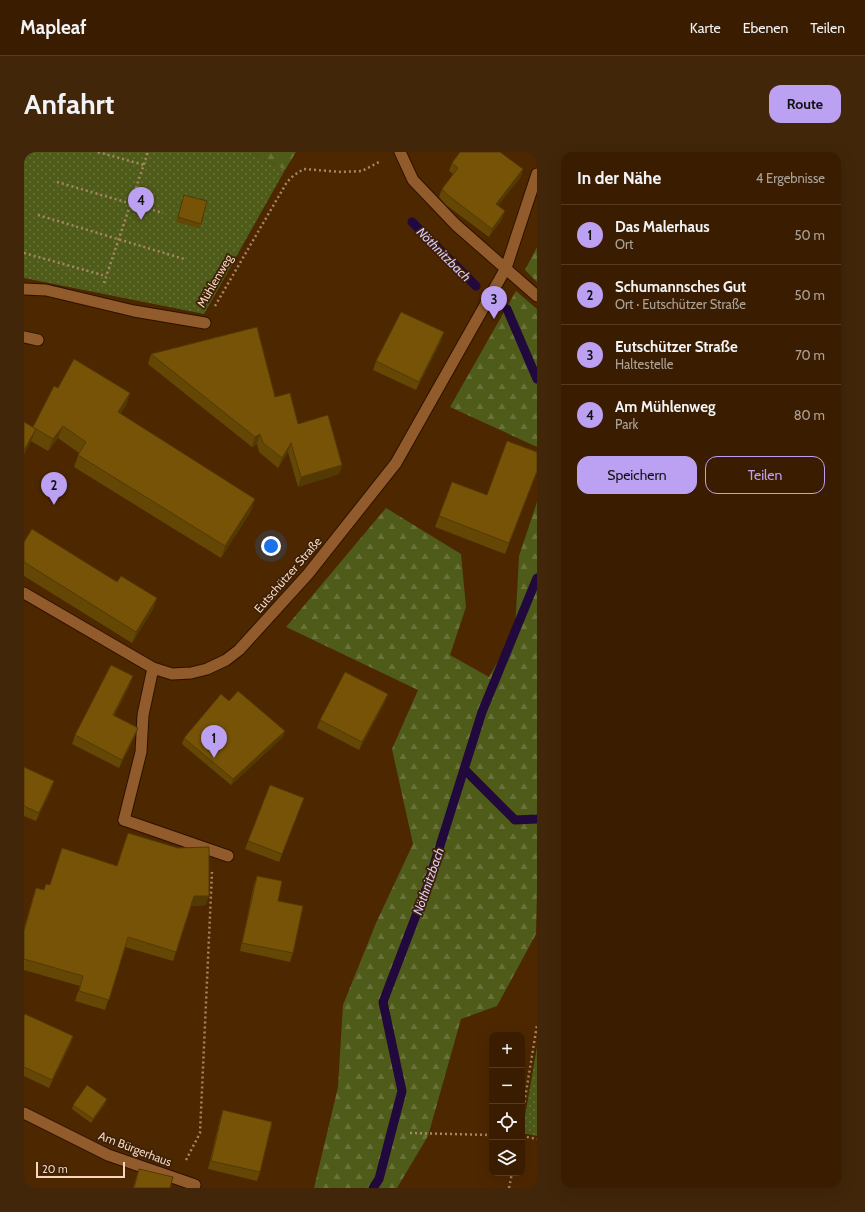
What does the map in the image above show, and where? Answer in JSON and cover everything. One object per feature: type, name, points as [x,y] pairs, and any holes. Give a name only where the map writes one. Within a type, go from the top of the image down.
[{"type":"street","points":[[400,152],[413,180],[456,225],[537,296]]},
{"type":"street","name":"Eutschützer Straße","points":[[24,593],[153,668],[172,674],[207,669],[226,660],[239,650],[308,574],[396,463],[506,268],[537,174]]},
{"type":"street","name":"Mühlenweg","points":[[24,289],[46,290],[134,311],[205,323]]},
{"type":"street","points":[[24,337],[38,340]]},
{"type":"street","points":[[153,668],[143,715],[141,752],[124,820],[228,856]]},
{"type":"street","name":"Am Bürgerhaus","points":[[24,1113],[108,1155],[195,1185]]},
{"type":"path","points":[[98,152],[144,165]]},
{"type":"path","points":[[98,302],[148,152]]},
{"type":"path","name":"Mühlenweg","points":[[205,323],[290,178],[304,169],[341,172],[362,171]]},
{"type":"path","points":[[57,182],[131,202],[163,213]]},
{"type":"path","points":[[38,215],[184,259]]},
{"type":"path","points":[[24,252],[106,276]]},
{"type":"path","points":[[177,1178],[200,1133],[213,851]]},
{"type":"path","points":[[524,1104],[537,1025]]},
{"type":"path","points":[[410,1132],[489,1135]]},
{"type":"path","points":[[525,1137],[537,1139]]},
{"type":"path","points":[[509,1188],[511,1176]]},
{"type":"green space","points":[[24,152],[250,152],[285,170],[204,314],[24,278]]},
{"type":"green space","points":[[250,152],[296,152],[285,170]]},
{"type":"green space","points":[[537,247],[537,282],[525,270]]},
{"type":"green space","points":[[516,291],[537,309],[537,447],[450,407]]},
{"type":"green space","points":[[537,502],[536,934],[497,1006],[461,1019],[428,1136],[397,1188],[314,1188],[338,1087],[343,1005],[376,923],[413,844],[392,749],[418,690],[286,627],[386,508],[461,554],[466,607],[450,655],[489,677],[515,631],[519,556]]},
{"type":"green space","points":[[537,1047],[537,1136],[525,1134],[525,1116]]},
{"type":"building","points":[[460,152],[500,152],[523,169],[496,204],[505,211],[492,229],[442,189],[458,168],[452,163]]},
{"type":"building","points":[[184,195],[207,201],[201,224],[178,217]]},
{"type":"building","points":[[401,312],[444,332],[419,382],[376,361]]},
{"type":"building","points":[[257,327],[275,397],[290,393],[298,424],[328,415],[342,465],[301,477],[291,443],[282,458],[263,443],[260,434],[255,437],[151,354]]},
{"type":"building","points":[[74,359],[130,393],[118,412],[255,499],[225,546],[78,455],[86,442],[63,426],[53,439],[33,427],[54,386],[58,388]]},
{"type":"building","points":[[24,422],[36,429],[24,450]]},
{"type":"building","points":[[507,441],[537,452],[537,471],[509,543],[439,516],[452,482],[487,495]]},
{"type":"building","points":[[32,529],[117,582],[121,576],[157,598],[136,632],[24,562],[24,542]]},
{"type":"building","points":[[111,665],[133,676],[113,715],[138,728],[122,760],[75,735]]},
{"type":"building","points":[[345,672],[388,694],[362,742],[320,720]]},
{"type":"building","points":[[238,691],[285,731],[233,779],[184,738],[221,694],[229,701]]},
{"type":"building","points":[[24,767],[54,781],[39,813],[24,806]]},
{"type":"building","points":[[270,785],[304,798],[282,854],[248,841]]},
{"type":"building","points":[[128,833],[178,848],[209,847],[209,896],[194,896],[176,952],[128,937],[109,1000],[79,991],[83,976],[24,959],[24,931],[36,888],[44,890],[46,884],[50,885],[62,848],[117,866]]},
{"type":"building","points":[[257,876],[282,881],[278,901],[303,906],[293,953],[242,943]]},
{"type":"building","points":[[25,1014],[73,1036],[52,1080],[24,1067]]},
{"type":"building","points":[[87,1085],[107,1099],[93,1119],[73,1105]]},
{"type":"building","points":[[223,1110],[272,1122],[260,1172],[211,1161]]},
{"type":"building","points":[[139,1169],[173,1177],[170,1188],[134,1188]]},
{"type":"waterway","name":"Nöthnitzbach","points":[[412,222],[476,286]]},
{"type":"waterway","name":"Nöthnitzbach","points":[[507,309],[537,379]]},
{"type":"waterway","name":"Nöthnitzbach","points":[[373,1188],[379,1179],[402,1091],[383,1002],[428,884],[482,712],[537,578]]},
{"type":"waterway","points":[[464,769],[515,820],[537,819]]},
{"type":"place","name":"Am Mühlenweg","points":[[141,220]]},
{"type":"place","name":"Eutschützer Straße","points":[[494,319]]},
{"type":"place","name":"Schumannsches Gut","points":[[54,505]]},
{"type":"place","name":"Das Malerhaus","points":[[214,758]]}]
